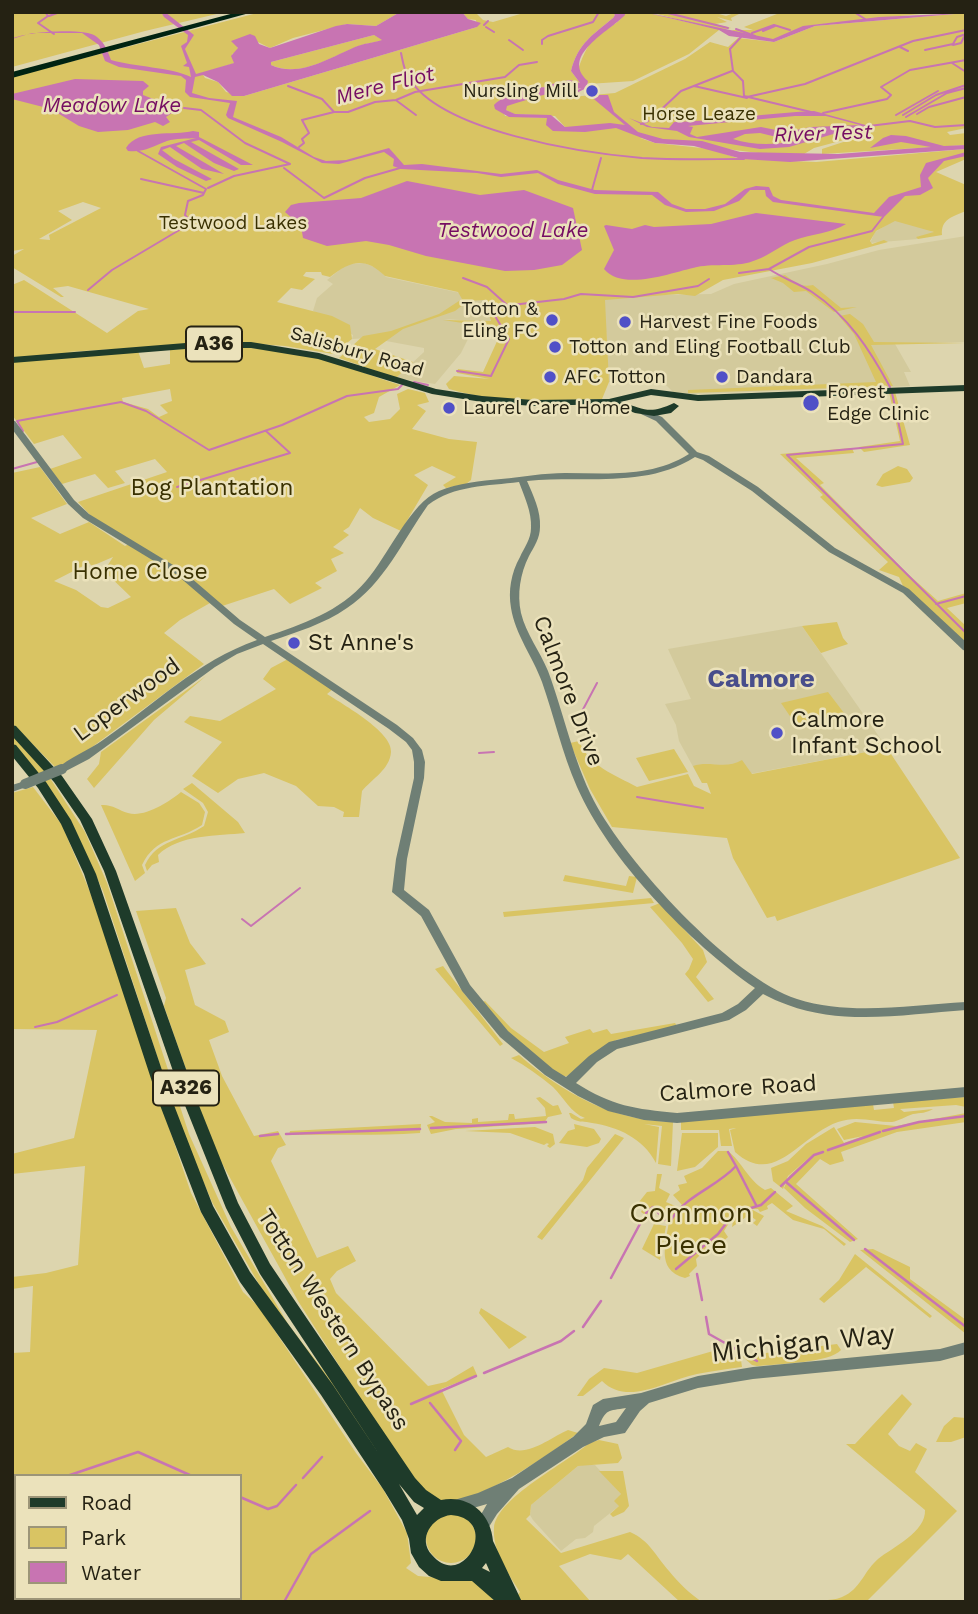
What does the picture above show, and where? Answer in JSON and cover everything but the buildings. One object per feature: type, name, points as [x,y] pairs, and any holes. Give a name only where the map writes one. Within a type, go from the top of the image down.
[{"type":"highway","points":[[181,28],[237,12]]},
{"type":"highway","points":[[12,73],[249,12]]},
{"type":"main road","name":"Salisbury Road","points":[[12,360],[198,345],[251,345],[301,351],[456,396],[533,403],[609,402],[635,398]]},
{"type":"main road","points":[[698,398],[658,414],[641,411],[633,403],[635,398],[651,392],[698,398],[966,388]]},
{"type":"main road","points":[[666,394],[673,398],[673,407]]},
{"type":"main road","name":"Salisbury Road","points":[[609,402],[641,411]]},
{"type":"main road","name":"Totton Western Bypass","points":[[12,729],[58,779],[86,819],[110,871],[191,1103],[231,1204],[265,1269],[392,1472],[417,1537]]},
{"type":"main road","name":"Totton Western Bypass","points":[[12,748],[43,785],[67,823],[90,874],[165,1100],[206,1208],[245,1277],[373,1444]]},
{"type":"main road","name":"Totton Western Bypass","points":[[392,1472],[421,1496],[445,1508]]},
{"type":"main road","points":[[445,1508],[467,1511],[483,1534],[511,1602],[482,1576],[470,1571],[448,1573],[432,1568],[422,1557],[417,1537],[422,1523],[445,1508]]},
{"type":"main road","points":[[462,1571],[480,1558],[483,1534]]},
{"type":"street","points":[[664,425],[673,407]]},
{"type":"street","points":[[641,411],[664,425],[694,454],[706,458],[746,482],[832,550],[906,591],[966,648]]},
{"type":"street","points":[[12,424],[71,502],[86,516],[180,573],[237,622],[265,640]]},
{"type":"street","points":[[522,479],[644,473],[677,463],[694,454]]},
{"type":"street","name":"Loperwood","points":[[12,789],[62,769],[99,749],[210,666],[234,652],[326,616],[352,600],[368,584],[430,499],[462,487],[522,479]]},
{"type":"street","name":"Calmore Drive","points":[[522,479],[536,524],[533,543],[517,573],[517,614],[542,670],[572,761],[588,799],[610,836],[645,880],[732,967],[761,989],[793,1003],[830,1011],[966,1006]]},
{"type":"street","name":"Calmore Road","points":[[265,640],[393,727],[416,748],[419,755],[416,795],[404,846],[398,892],[425,913],[460,978],[490,1020],[527,1055],[567,1084],[612,1108],[677,1118],[966,1092]]},
{"type":"street","points":[[567,1084],[593,1059],[613,1045],[725,1017],[742,1007],[761,989]]},
{"type":"street","name":"Michigan Way","points":[[611,1404],[647,1398],[718,1378],[928,1357],[966,1348]]},
{"type":"street","name":"Michigan Way","points":[[625,1418],[635,1406],[647,1398]]},
{"type":"street","points":[[445,1508],[486,1497],[517,1483],[578,1442],[620,1428],[625,1418],[620,1407],[611,1404],[600,1408],[591,1428],[578,1442]]},
{"type":"street","points":[[596,1417],[599,1424],[609,1430]]},
{"type":"street","points":[[483,1534],[492,1509],[517,1483]]},
{"type":"shaded area","points":[[895,220],[935,233],[917,237],[918,239],[870,243],[875,232]]},
{"type":"shaded area","points":[[966,236],[966,342],[895,344],[911,372],[904,372],[910,386],[690,394],[673,392],[665,384],[609,382],[604,296],[711,294],[734,284],[879,250]]},
{"type":"shaded area","points":[[364,263],[377,268],[386,277],[484,298],[491,322],[444,319],[475,325],[461,353],[435,384],[396,378],[424,352],[424,348],[370,338],[352,339],[353,335],[313,311],[317,298],[333,284],[327,280],[347,264]]},
{"type":"shaded area","name":"Calmore Infant School","points":[[802,626],[887,748],[702,783],[679,741],[676,725],[665,704],[691,699],[668,649]]},
{"type":"shaded area","points":[[595,1465],[621,1494],[619,1506],[594,1526],[593,1532],[585,1538],[576,1539],[561,1551],[533,1520],[530,1515],[531,1505],[578,1466]]},
{"type":"green space","points":[[12,12],[225,12],[12,67]]},
{"type":"green space","points":[[261,12],[400,12],[376,26],[347,24],[293,38],[270,48],[256,41],[236,44],[239,51],[232,54],[235,63],[202,73],[205,78],[218,82],[226,92],[244,96],[477,27],[476,20],[468,19],[462,12],[475,12],[483,20],[493,22],[527,12],[612,12],[615,15],[613,18],[587,40],[574,61],[571,71],[580,83],[570,80],[557,82],[499,101],[505,116],[547,118],[548,124],[571,131],[603,128],[565,127],[555,116],[514,114],[502,108],[511,100],[572,89],[575,93],[569,94],[571,97],[615,93],[685,59],[710,42],[728,47],[738,38],[774,42],[815,26],[966,13],[966,128],[947,132],[950,135],[966,133],[966,145],[822,154],[822,149],[877,131],[814,148],[804,154],[774,155],[640,138],[655,143],[711,149],[737,158],[804,161],[742,159],[816,162],[966,149],[966,159],[936,172],[966,185],[966,211],[945,222],[942,235],[918,239],[916,237],[934,232],[895,221],[876,231],[870,241],[872,244],[884,240],[888,242],[812,263],[723,280],[695,296],[678,294],[605,300],[609,382],[602,399],[505,399],[449,389],[446,384],[454,376],[490,379],[457,373],[458,369],[483,372],[499,337],[493,333],[495,328],[443,320],[491,321],[484,300],[468,301],[455,311],[403,329],[375,349],[413,362],[396,378],[339,358],[363,336],[391,331],[439,314],[462,299],[458,292],[385,276],[364,263],[351,264],[330,277],[322,275],[321,272],[306,272],[303,276],[315,279],[302,290],[291,288],[277,302],[332,316],[350,325],[352,339],[333,354],[285,346],[232,342],[65,352],[138,351],[144,368],[170,364],[170,350],[252,348],[313,356],[400,385],[379,397],[374,413],[364,417],[369,422],[390,419],[400,409],[397,394],[408,389],[425,393],[429,402],[417,405],[426,411],[412,429],[449,439],[477,442],[471,480],[466,484],[446,488],[443,485],[456,477],[432,466],[414,475],[428,485],[401,531],[373,518],[360,508],[349,527],[343,531],[349,535],[333,547],[344,553],[331,559],[337,571],[315,583],[322,588],[290,604],[274,589],[216,608],[210,603],[180,620],[164,633],[204,664],[84,753],[56,768],[12,723],[12,473],[40,467],[67,504],[31,518],[60,534],[89,522],[125,546],[133,542],[91,516],[78,502],[167,472],[155,459],[115,471],[125,483],[108,488],[95,474],[62,484],[50,469],[82,458],[63,435],[34,444],[12,415],[12,285],[24,280],[107,333],[138,311],[149,309],[68,286],[53,288],[64,297],[61,297],[12,267],[12,256],[24,249],[12,251],[12,77]],"holes":[[[83,202],[101,208],[49,235],[50,240],[39,239],[72,220],[58,211]],[[170,389],[172,401],[160,405],[168,413],[159,417],[148,409],[123,402],[122,398]],[[113,557],[104,571],[131,597],[108,608],[101,607],[76,590],[54,581],[89,563],[92,566]]]},
{"type":"green space","points":[[625,12],[644,12],[716,29],[649,12],[712,12],[726,16],[739,14],[731,18],[732,21],[717,17],[727,22],[715,24],[731,28],[719,30],[689,54],[633,81],[588,84],[578,70],[587,49],[594,38],[619,20]]},
{"type":"green space","points":[[782,12],[920,14],[814,25],[771,40],[731,30],[753,30],[744,27]]},
{"type":"green space","points":[[374,35],[383,40],[359,46],[304,68],[271,65],[271,62]]},
{"type":"green space","points":[[785,275],[801,285],[813,285],[841,308],[857,307],[834,312],[806,291],[794,292],[771,278]]},
{"type":"green space","points":[[850,314],[863,324],[874,342],[966,343],[871,345],[893,386],[688,393],[688,390],[876,382],[854,334],[839,316]]},
{"type":"green space","points":[[889,392],[895,392],[910,445],[864,452],[859,447],[900,441]]},
{"type":"green space","points":[[852,448],[854,453],[796,458],[824,483],[820,485],[908,574],[938,601],[966,593],[966,603],[947,608],[966,626],[966,644],[903,586],[899,577],[879,570],[888,562],[820,497],[823,495],[780,454]]},
{"type":"green space","points":[[898,466],[907,469],[913,478],[910,482],[882,487],[876,485],[883,474]]},
{"type":"green space","points":[[837,622],[848,644],[821,653],[802,626]]},
{"type":"green space","points":[[288,659],[333,689],[327,694],[376,727],[389,744],[391,752],[387,764],[362,791],[359,817],[343,817],[344,812],[334,807],[318,806],[296,786],[264,773],[238,779],[218,793],[192,776],[222,742],[184,722],[190,716],[220,721],[276,689],[263,679],[271,668]]},
{"type":"green space","points":[[206,676],[154,720],[94,788],[87,779],[99,764],[101,752]]},
{"type":"green space","points":[[828,692],[844,713],[796,725],[781,703]]},
{"type":"green space","points":[[12,735],[46,772],[85,832],[107,883],[189,1134],[231,1227],[288,1324],[333,1383],[376,1448],[373,1451],[260,1286],[212,1202],[181,1129],[103,891],[71,821],[33,767],[12,744]]},
{"type":"green space","points":[[579,741],[583,750],[596,763],[637,787],[688,774],[694,786],[711,794],[707,783],[702,783],[693,766],[730,764],[742,760],[752,774],[887,748],[960,858],[777,921],[775,916],[767,918],[733,858],[727,838],[612,827],[590,789],[570,743]]},
{"type":"green space","points":[[674,749],[688,772],[649,781],[636,758]]},
{"type":"green space","points":[[192,783],[238,822],[245,833],[199,837],[177,843],[158,855],[159,862],[147,871],[145,865],[156,850],[204,826],[208,812],[203,803],[183,789]]},
{"type":"green space","points":[[33,787],[62,825],[90,892],[191,1193],[243,1292],[259,1307],[383,1489],[407,1533],[411,1563],[406,1568],[418,1576],[475,1581],[496,1602],[77,1602],[76,1600],[242,1600],[242,1474],[14,1474],[12,1508],[12,1353],[30,1352],[33,1286],[12,1289],[12,1277],[46,1273],[78,1265],[85,1166],[12,1174],[12,1154],[74,1138],[97,1030],[12,1029],[12,793]]},
{"type":"green space","points":[[181,792],[199,803],[205,812],[202,825],[154,849],[142,865],[145,873],[135,881],[101,805],[112,806],[128,813],[141,813],[163,804]]},
{"type":"green space","points":[[565,875],[626,886],[629,876],[637,877],[633,893],[563,881]]},
{"type":"green space","points":[[651,898],[654,903],[504,917],[503,912]]},
{"type":"green space","points":[[660,903],[703,950],[707,962],[696,977],[714,999],[708,1002],[685,974],[693,959],[650,907]]},
{"type":"green space","points":[[176,908],[190,943],[206,964],[185,970],[195,1005],[225,1021],[229,1032],[209,1040],[222,1076],[254,1136],[278,1131],[286,1145],[278,1148],[271,1161],[317,1258],[348,1246],[356,1261],[337,1271],[330,1279],[336,1293],[428,1386],[446,1382],[473,1366],[477,1375],[441,1389],[464,1435],[486,1457],[508,1447],[515,1450],[530,1449],[568,1430],[578,1433],[512,1477],[472,1496],[440,1500],[416,1486],[298,1301],[213,1147],[164,1006],[166,998],[136,911]]},
{"type":"green space","points":[[443,966],[503,1044],[500,1046],[435,969]]},
{"type":"green space","points":[[485,1001],[511,1028],[544,1052],[569,1043],[565,1037],[590,1029],[593,1033],[607,1029],[611,1034],[675,1023],[677,1026],[616,1040],[562,1077],[517,1042],[481,1003]]},
{"type":"green space","points":[[519,1055],[554,1082],[590,1103],[630,1117],[673,1122],[671,1166],[658,1164],[662,1126],[644,1124],[659,1127],[656,1163],[651,1154],[629,1135],[611,1127],[571,1118],[569,1113],[581,1119],[585,1118],[572,1109],[548,1083],[511,1058]]},
{"type":"green space","points":[[540,1097],[553,1106],[558,1105],[562,1114],[548,1117],[544,1123],[456,1129],[431,1134],[427,1125],[435,1122],[429,1116],[445,1122],[472,1123],[472,1119],[478,1118],[478,1122],[508,1120],[509,1114],[514,1114],[515,1119],[546,1116],[545,1108],[536,1098]]},
{"type":"green space","points":[[966,1097],[966,1107],[956,1105],[900,1109],[904,1112],[933,1109],[892,1122],[859,1119],[838,1122],[824,1128],[775,1162],[763,1164],[749,1162],[735,1152],[730,1130],[736,1128],[729,1129],[732,1146],[721,1146],[719,1130],[681,1130],[681,1122],[873,1104],[874,1110],[894,1108],[893,1102]]},
{"type":"green space","points":[[966,1113],[966,1122],[897,1132],[841,1152],[844,1161],[830,1165],[820,1159],[796,1184],[858,1239],[850,1242],[805,1208],[784,1188],[789,1176],[812,1155],[788,1176],[783,1189],[773,1181],[771,1168],[788,1161],[806,1144],[834,1127],[844,1143],[863,1136],[844,1140],[837,1129],[855,1122],[896,1126]]},
{"type":"green space","points":[[421,1124],[420,1133],[289,1135],[290,1131]]},
{"type":"green space","points":[[574,1124],[594,1129],[601,1139],[599,1143],[587,1147],[559,1143],[568,1131],[575,1129]]},
{"type":"green space","points":[[535,1127],[553,1134],[555,1144],[550,1148],[547,1143],[544,1145],[510,1133],[465,1131]]},
{"type":"green space","points":[[682,1133],[718,1133],[718,1147],[695,1167],[677,1171]]},
{"type":"green space","points":[[615,1134],[624,1138],[542,1240],[537,1237],[583,1180],[587,1168]]},
{"type":"green space","name":"Common Piece","points":[[718,1151],[728,1151],[759,1186],[765,1190],[771,1188],[793,1206],[786,1211],[822,1226],[846,1244],[844,1246],[824,1229],[793,1220],[772,1203],[767,1206],[768,1209],[760,1212],[758,1209],[751,1209],[764,1216],[757,1226],[753,1223],[756,1220],[749,1215],[732,1227],[731,1220],[724,1231],[728,1237],[718,1246],[712,1243],[696,1259],[697,1266],[690,1276],[685,1278],[675,1274],[669,1268],[665,1253],[670,1215],[658,1208],[647,1216],[641,1212],[643,1208],[639,1202],[647,1192],[655,1191],[657,1174],[662,1174],[659,1188],[670,1194],[666,1202],[680,1208],[682,1205],[673,1195],[680,1190],[678,1185],[687,1183],[684,1176],[702,1168]]},
{"type":"green space","points":[[654,1224],[666,1226],[660,1260],[642,1249]]},
{"type":"green space","points":[[873,1249],[910,1267],[910,1279],[966,1320],[966,1334],[860,1250]]},
{"type":"green space","points":[[855,1254],[932,1316],[930,1318],[866,1267],[824,1303],[819,1299],[839,1280]]},
{"type":"green space","points":[[481,1308],[527,1337],[509,1349],[479,1313]]},
{"type":"green space","points":[[837,1344],[841,1350],[835,1354],[802,1362],[757,1366],[742,1356]]},
{"type":"green space","points":[[720,1349],[741,1360],[742,1367],[697,1374],[636,1392],[624,1392],[602,1381],[583,1396],[577,1396],[589,1379],[604,1368],[637,1373]]},
{"type":"green space","points":[[902,1394],[912,1404],[888,1434],[899,1446],[910,1451],[916,1443],[927,1449],[915,1472],[957,1511],[866,1602],[809,1602],[837,1599],[851,1592],[874,1563],[915,1532],[924,1518],[925,1510],[846,1444],[855,1444]]},
{"type":"green space","points":[[954,1417],[966,1418],[966,1437],[951,1442],[936,1442],[944,1426]]},
{"type":"green space","points":[[599,1440],[618,1444],[622,1458],[618,1463],[578,1466],[531,1505],[530,1515],[526,1519],[561,1553],[630,1532],[647,1544],[677,1580],[702,1602],[680,1602],[628,1554],[621,1560],[590,1554],[559,1566],[591,1602],[512,1602],[520,1592],[502,1562],[496,1545],[494,1528],[498,1517],[519,1493],[589,1443]]},
{"type":"green space","points":[[599,1471],[623,1471],[629,1506],[624,1512],[613,1517],[610,1514],[619,1506],[614,1501],[621,1494]]},
{"type":"green space","points":[[451,1513],[469,1520],[476,1538],[469,1556],[451,1563],[433,1556],[426,1538],[433,1520]]},
{"type":"water","points":[[161,12],[165,12],[194,35],[185,49],[196,74],[234,63],[231,56],[238,48],[231,41],[250,34],[255,36],[259,44],[270,48],[336,26],[376,26],[400,12],[462,12],[468,19],[481,23],[477,27],[244,96],[232,96],[218,82],[203,75],[195,77],[192,93],[237,101],[233,117],[281,137],[314,157],[326,161],[346,160],[389,148],[404,165],[422,164],[501,174],[537,170],[558,180],[595,190],[658,192],[672,204],[686,209],[705,209],[725,204],[745,189],[756,186],[769,187],[773,196],[781,200],[874,213],[889,197],[921,187],[920,175],[926,163],[966,152],[966,156],[944,161],[928,178],[933,188],[920,195],[905,196],[884,217],[773,202],[766,196],[765,190],[750,190],[739,201],[714,211],[686,212],[665,205],[652,195],[595,194],[558,184],[538,173],[501,177],[401,169],[393,166],[394,159],[384,152],[339,164],[322,163],[228,118],[226,115],[230,103],[190,97],[185,92],[186,80],[181,76],[119,67],[105,61],[99,45],[82,33],[38,33],[68,31],[91,34],[102,42],[111,60],[173,71],[191,77],[189,67],[183,66],[187,63],[181,46],[187,42],[188,35]],"holes":[[[374,35],[382,40],[358,46],[303,68],[271,65],[271,62]]]},
{"type":"water","points":[[612,12],[625,12],[625,15],[590,45],[579,62],[581,72],[588,81],[587,86],[594,88],[550,93],[507,106],[506,110],[515,114],[551,115],[565,127],[610,123],[625,125],[589,95],[608,95],[614,112],[638,132],[663,139],[702,141],[740,152],[838,154],[931,147],[901,142],[870,148],[891,135],[944,146],[966,145],[966,149],[790,162],[742,159],[694,146],[655,143],[616,128],[585,132],[553,131],[546,125],[547,118],[509,117],[495,109],[494,105],[499,101],[522,91],[552,88],[552,84],[570,80],[580,83],[571,71],[574,61],[587,40],[613,18],[615,15]]},
{"type":"water","points":[[644,12],[773,39],[803,26],[879,17],[966,13],[815,26],[774,42],[729,36],[719,30]]},
{"type":"water","name":"Meadow Lake","points":[[75,79],[143,81],[149,86],[143,91],[143,95],[166,104],[175,111],[166,117],[170,122],[163,126],[155,122],[128,130],[98,132],[79,126],[51,109],[12,99],[12,94]]},
{"type":"water","name":"River Test","points":[[814,111],[873,127],[854,128],[789,147],[760,149],[689,137],[677,131],[647,127],[629,118],[652,127],[669,128],[674,122]],"holes":[[[795,116],[826,116],[860,125],[811,127],[786,132],[761,127],[697,137],[690,134],[693,127],[688,126]],[[817,131],[820,133],[777,144],[733,139],[745,134],[760,133],[789,140]]]},
{"type":"water","points":[[199,132],[199,137],[253,165],[241,165],[199,140],[191,142],[239,169],[234,171],[214,163],[184,143],[176,146],[224,174],[202,169],[170,147],[162,150],[212,179],[206,181],[158,154],[161,147],[196,138],[170,140],[139,151],[128,151],[126,148],[147,135]]},
{"type":"water","name":"Testwood Lake","points":[[407,181],[480,195],[524,190],[573,208],[582,250],[562,265],[505,271],[366,241],[327,246],[303,238],[301,226],[285,212],[291,205],[361,198]]},
{"type":"water","points":[[756,213],[846,224],[795,240],[761,258],[742,264],[697,267],[635,280],[612,276],[604,269],[614,250],[604,226],[606,225],[632,229],[645,225],[654,227],[711,224]]},
{"type":"waterway","points":[[45,12],[48,16],[38,23],[54,34]]},
{"type":"waterway","points":[[49,16],[60,12]]},
{"type":"waterway","points":[[542,44],[542,40],[548,36],[593,22],[599,12]]},
{"type":"waterway","points":[[664,12],[728,28]]},
{"type":"waterway","points":[[854,12],[865,19]]},
{"type":"waterway","points":[[484,25],[488,21]]},
{"type":"waterway","points":[[752,33],[774,25],[790,30]]},
{"type":"waterway","points":[[763,31],[775,26]]},
{"type":"waterway","points":[[486,27],[494,32]]},
{"type":"waterway","points":[[736,29],[755,36]]},
{"type":"waterway","points":[[748,97],[805,84],[913,41],[966,30]]},
{"type":"waterway","points":[[925,50],[953,44],[957,37],[966,34]]},
{"type":"waterway","points":[[741,37],[730,49],[733,71],[743,81],[744,96],[748,97]]},
{"type":"waterway","points":[[953,45],[961,43],[964,37]]},
{"type":"waterway","points":[[509,40],[523,50]]},
{"type":"waterway","points":[[900,47],[908,51]]},
{"type":"waterway","points":[[401,53],[407,75],[421,91]]},
{"type":"waterway","name":"River Test","points":[[823,113],[887,99],[891,95],[881,87],[910,70],[966,60]]},
{"type":"waterway","name":"Mere Fliot","points":[[421,91],[505,77],[519,65],[537,62]]},
{"type":"waterway","points":[[952,63],[966,72]]},
{"type":"waterway","points":[[651,119],[681,91],[732,71]]},
{"type":"waterway","points":[[903,115],[936,95],[966,85]]},
{"type":"waterway","points":[[288,86],[322,99],[334,112]]},
{"type":"waterway","points":[[694,86],[747,98]]},
{"type":"waterway","points":[[576,92],[586,87]]},
{"type":"waterway","points":[[906,117],[947,93],[966,88]]},
{"type":"waterway","name":"Mere Fliot","points":[[334,112],[348,112],[375,102],[396,100],[421,91]]},
{"type":"waterway","points":[[421,91],[451,113],[481,126],[551,145],[642,158],[744,159]]},
{"type":"waterway","points":[[896,115],[938,91]]},
{"type":"waterway","name":"River Test","points":[[748,97],[811,112]]},
{"type":"waterway","points":[[917,114],[929,107],[966,97]]},
{"type":"waterway","points":[[397,101],[416,115]]},
{"type":"waterway","points":[[184,108],[201,110],[245,143],[290,164],[234,176],[208,188]]},
{"type":"waterway","name":"Mere Fliot","points":[[299,147],[304,143],[302,139],[309,133],[302,120],[334,112]]},
{"type":"waterway","points":[[641,124],[648,121]]},
{"type":"waterway","name":"River Test","points":[[869,126],[910,121],[935,127],[966,125]]},
{"type":"waterway","points":[[138,151],[206,189],[204,193]]},
{"type":"waterway","points":[[592,190],[601,158]]},
{"type":"waterway","points":[[284,168],[324,198],[365,178],[400,168]]},
{"type":"waterway","points":[[141,179],[204,193]]},
{"type":"waterway","points":[[88,290],[112,270],[181,229],[190,221],[185,215],[188,201],[204,193]]},
{"type":"waterway","points":[[769,269],[809,247],[872,231],[883,217]]},
{"type":"waterway","points":[[739,273],[769,269]]},
{"type":"waterway","points":[[769,269],[812,292],[837,312],[866,347],[890,387]]},
{"type":"waterway","points":[[463,278],[487,287],[507,305]]},
{"type":"waterway","points":[[457,371],[491,376],[509,339],[495,316],[494,307],[564,299],[581,294],[633,297],[698,286],[709,279]]},
{"type":"waterway","points":[[12,312],[75,312]]},
{"type":"waterway","points":[[414,382],[428,385]]},
{"type":"waterway","points":[[23,431],[17,421],[121,402],[146,411],[209,450],[282,425],[347,396],[398,389],[402,385]]},
{"type":"waterway","points":[[892,393],[903,444],[787,455],[937,604]]},
{"type":"waterway","points":[[177,487],[290,453],[266,431]]},
{"type":"waterway","points":[[12,469],[37,462]]},
{"type":"waterway","points":[[937,604],[966,596]]},
{"type":"waterway","points":[[937,604],[966,633]]},
{"type":"waterway","points":[[579,717],[597,683]]},
{"type":"waterway","points":[[479,753],[494,752]]},
{"type":"waterway","points":[[637,797],[703,808]]},
{"type":"waterway","points":[[242,919],[251,926],[300,888]]},
{"type":"waterway","points":[[35,1027],[57,1022],[117,995]]},
{"type":"waterway","points":[[883,1131],[919,1122],[966,1116]]},
{"type":"waterway","points":[[431,1128],[546,1122]]},
{"type":"waterway","points":[[286,1134],[420,1129]]},
{"type":"waterway","points":[[828,1150],[880,1132]]},
{"type":"waterway","points":[[260,1136],[278,1134]]},
{"type":"waterway","points":[[728,1152],[736,1166]]},
{"type":"waterway","points":[[781,1186],[814,1155],[823,1152]]},
{"type":"waterway","points":[[671,1220],[693,1197],[736,1166]]},
{"type":"waterway","points":[[736,1166],[756,1205]]},
{"type":"waterway","points":[[786,1182],[854,1240]]},
{"type":"waterway","points":[[676,1269],[718,1234],[734,1213],[761,1205],[775,1192]]},
{"type":"waterway","points":[[646,1213],[653,1207],[665,1220]]},
{"type":"waterway","points":[[611,1278],[641,1222]]},
{"type":"waterway","points":[[865,1249],[966,1327]]},
{"type":"waterway","points":[[697,1274],[702,1300]]},
{"type":"waterway","points":[[583,1327],[601,1301]]},
{"type":"waterway","points":[[706,1317],[709,1334],[757,1361]]},
{"type":"waterway","points":[[484,1373],[561,1341],[574,1331]]},
{"type":"waterway","points":[[411,1404],[476,1376]]},
{"type":"waterway","points":[[430,1403],[461,1441],[455,1450]]},
{"type":"waterway","points":[[73,1474],[138,1452],[188,1474]]},
{"type":"waterway","points":[[303,1478],[322,1457]]},
{"type":"waterway","points":[[242,1498],[268,1509],[277,1506],[296,1485]]},
{"type":"waterway","points":[[284,1602],[311,1554],[370,1511]]},
{"type":"place","name":"Nursling Mill","points":[[592,91]]},
{"type":"place","name":"Totton & Eling FC","points":[[552,320]]},
{"type":"place","name":"Harvest Fine Foods","points":[[625,322]]},
{"type":"place","name":"Totton and Eling Football Club","points":[[555,347]]},
{"type":"place","name":"AFC Totton","points":[[550,377]]},
{"type":"place","name":"Dandara","points":[[722,377]]},
{"type":"place","name":"Forest Edge Clinic","points":[[811,403]]},
{"type":"place","name":"Laurel Care Home","points":[[449,408]]},
{"type":"place","name":"St Anne's","points":[[294,643]]},
{"type":"place","name":"Calmore Infant School","points":[[777,733]]},
{"type":"district","name":"Calmore","points":[[761,679]]},
{"type":"park label","name":"Horse Leaze","points":[[699,114]]},
{"type":"park label","name":"Testwood Lakes","points":[[233,223]]},
{"type":"park label","name":"Bog Plantation","points":[[212,488]]},
{"type":"park label","name":"Home Close","points":[[140,572]]}]
